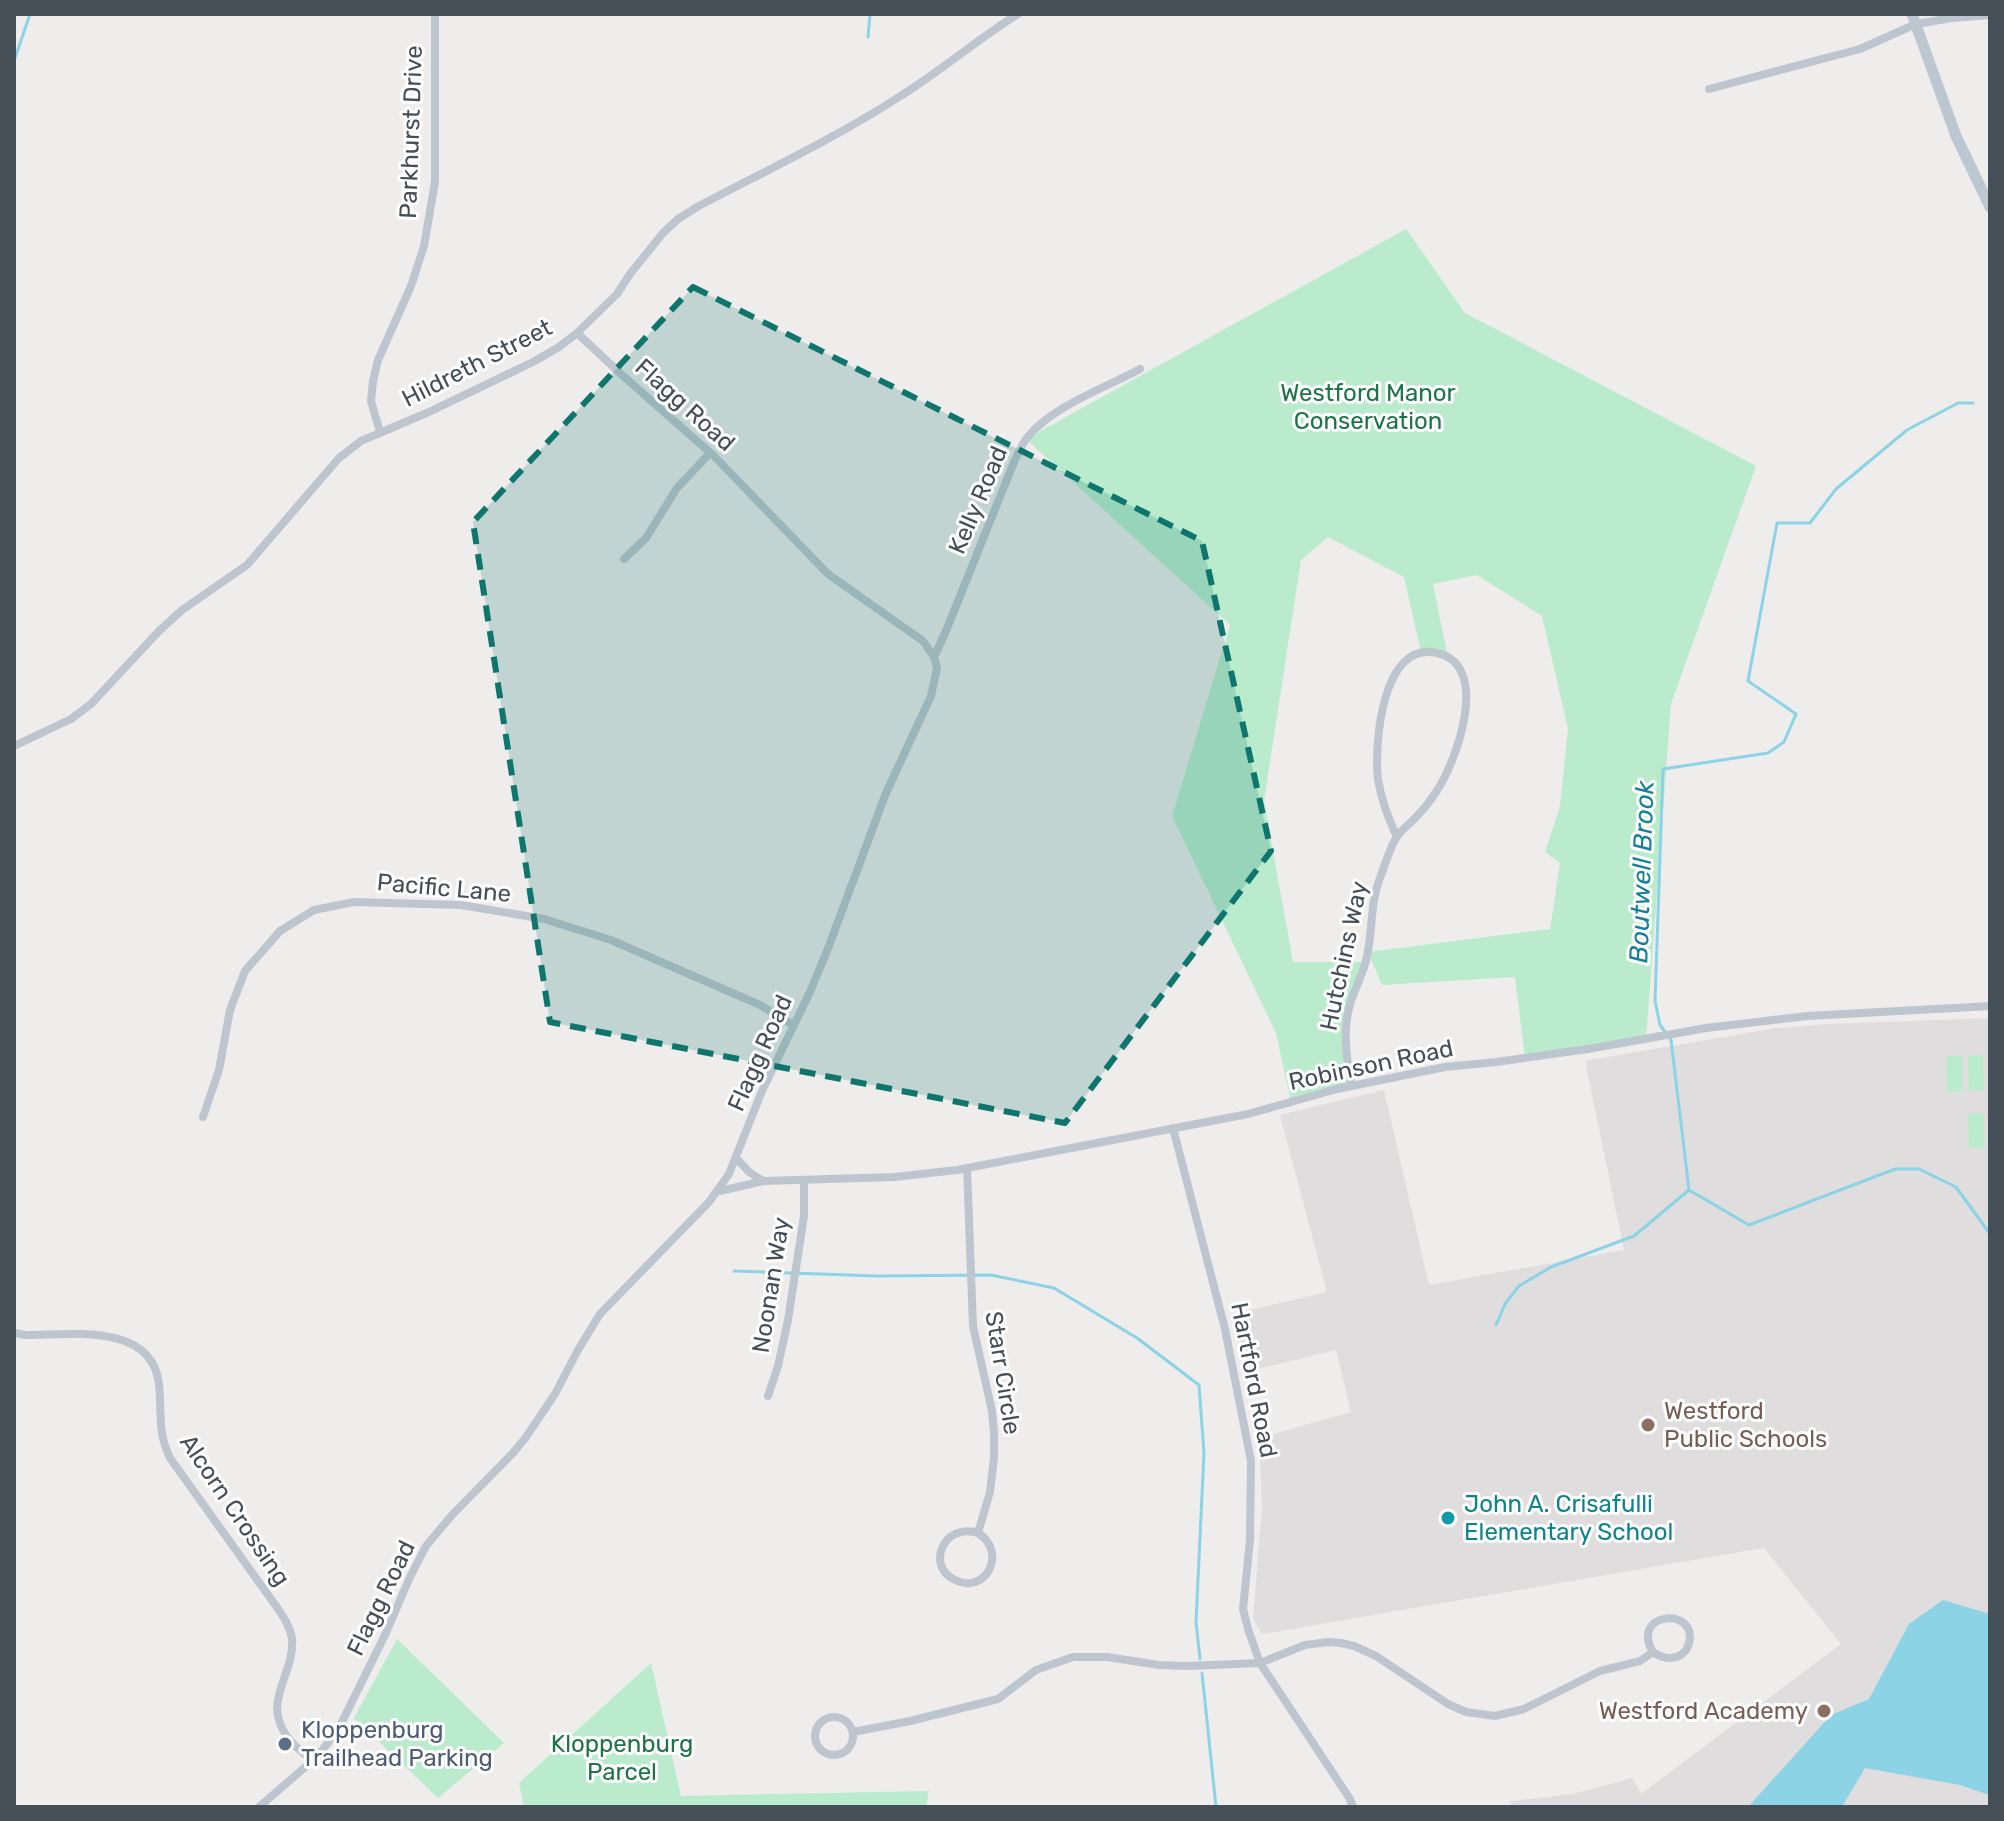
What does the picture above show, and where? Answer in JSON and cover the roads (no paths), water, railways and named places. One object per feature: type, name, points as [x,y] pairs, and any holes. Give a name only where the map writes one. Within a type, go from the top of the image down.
[{"type":"main road","points":[[1914,19],[1956,136],[1990,207]]},
{"type":"street","name":"Parkhurst Drive","points":[[380,432],[371,401],[373,381],[378,360],[411,286],[424,246],[435,182],[435,14]]},
{"type":"street","name":"Hildreth Street","points":[[14,746],[71,719],[91,704],[182,610],[247,565],[339,458],[361,441],[429,412],[559,347],[617,294],[649,249],[678,219],[866,118],[1018,14]]},
{"type":"street","points":[[1709,89],[1860,49],[1914,19],[1990,15]]},
{"type":"street","name":"Flagg Road","points":[[259,1807],[313,1761],[339,1728],[426,1546],[526,1437],[555,1394],[600,1314],[717,1192],[729,1174],[762,1091],[827,951],[886,793],[931,696],[937,668],[934,657],[923,641],[843,587],[821,568],[710,453],[577,333]]},
{"type":"street","name":"Kelly Road","points":[[934,657],[1026,439],[1039,426],[1084,396],[1140,369]]},
{"type":"street","points":[[624,559],[646,538],[677,488],[710,453]]},
{"type":"street","name":"Hutchins Way","points":[[1352,1086],[1346,1049],[1347,1015],[1366,962],[1376,889],[1397,837],[1437,791],[1454,756],[1464,722],[1465,688],[1462,674],[1454,662],[1435,652],[1414,655],[1402,663],[1382,709],[1377,768],[1385,809],[1397,837]]},
{"type":"street","name":"Pacific Lane","points":[[203,1117],[219,1070],[230,1010],[245,971],[280,931],[314,910],[354,902],[461,905],[544,919],[611,940],[760,1005],[793,1025]]},
{"type":"street","name":"Robinson Road","points":[[717,1192],[764,1181],[922,1175],[967,1168],[1248,1114],[1352,1086],[1445,1067],[1551,1055],[1706,1028],[1846,1013],[1990,1006]]},
{"type":"street","name":"Hartford Road","points":[[1173,1128],[1216,1292],[1251,1461],[1250,1540],[1243,1609],[1260,1663],[1353,1807]]},
{"type":"street","points":[[736,1158],[749,1172],[764,1181]]},
{"type":"street","name":"Starr Circle","points":[[967,1168],[973,1326],[993,1417],[995,1445],[990,1492],[978,1533]]},
{"type":"street","name":"Noonan Way","points":[[768,1396],[778,1366],[794,1279],[804,1216],[804,1180]]},
{"type":"street","name":"Alcorn Crossing","points":[[14,1333],[110,1336],[131,1343],[149,1359],[158,1378],[160,1430],[170,1458],[289,1628],[292,1649],[277,1698],[278,1719],[287,1738],[313,1761]]},
{"type":"street","points":[[962,1531],[978,1533],[987,1539],[992,1549],[992,1565],[986,1575],[977,1581],[966,1583],[956,1580],[947,1574],[941,1564],[940,1553],[944,1543],[962,1531]]},
{"type":"street","points":[[1671,1617],[1683,1623],[1689,1640],[1681,1655],[1673,1659],[1653,1652],[1648,1644],[1648,1635],[1654,1623],[1671,1617]]},
{"type":"street","points":[[853,1732],[998,1699],[1036,1670],[1073,1657],[1107,1657],[1187,1666],[1260,1663],[1305,1645],[1341,1643],[1376,1656],[1448,1704],[1466,1712],[1495,1716],[1524,1709],[1591,1675],[1640,1661],[1653,1652]]},
{"type":"street","points":[[829,1717],[847,1721],[853,1732],[851,1745],[842,1754],[824,1753],[815,1743],[815,1730],[829,1717]]},
{"type":"water","points":[[1943,1600],[1990,1614],[1989,1795],[1960,1785],[1865,1768],[1842,1807],[1748,1807],[1831,1715],[1869,1699],[1909,1624]]},
{"type":"waterway","points":[[14,61],[30,14]]},
{"type":"waterway","points":[[868,37],[870,14]]},
{"type":"waterway","name":"Boutwell Brook","points":[[1973,403],[1958,403],[1907,430],[1836,489],[1810,523],[1777,523],[1748,681],[1796,714],[1784,742],[1768,753],[1663,769],[1655,1001],[1660,1025],[1671,1040],[1689,1190],[1749,1225],[1895,1169],[1919,1169],[1956,1187],[1990,1234]]},
{"type":"waterway","points":[[1496,1325],[1505,1304],[1519,1286],[1551,1267],[1634,1236],[1689,1190]]},
{"type":"waterway","points":[[734,1271],[877,1276],[991,1275],[1054,1288],[1137,1338],[1199,1385],[1204,1453],[1196,1622],[1200,1659]]},
{"type":"waterway","points":[[1202,1673],[1216,1807]]},
{"type":"place","name":"Westford Public Schools","points":[[1648,1425]]},
{"type":"place","name":"John A. Crisafulli Elementary School","points":[[1448,1518]]},
{"type":"place","name":"Westford Academy","points":[[1824,1711]]},
{"type":"place","name":"Kloppenburg Trailhead Parking","points":[[285,1744]]},
{"type":"park label","name":"Westford Manor Conservation","points":[[1368,407]]},
{"type":"park label","name":"Kloppenburg Parcel","points":[[622,1758]]}]
